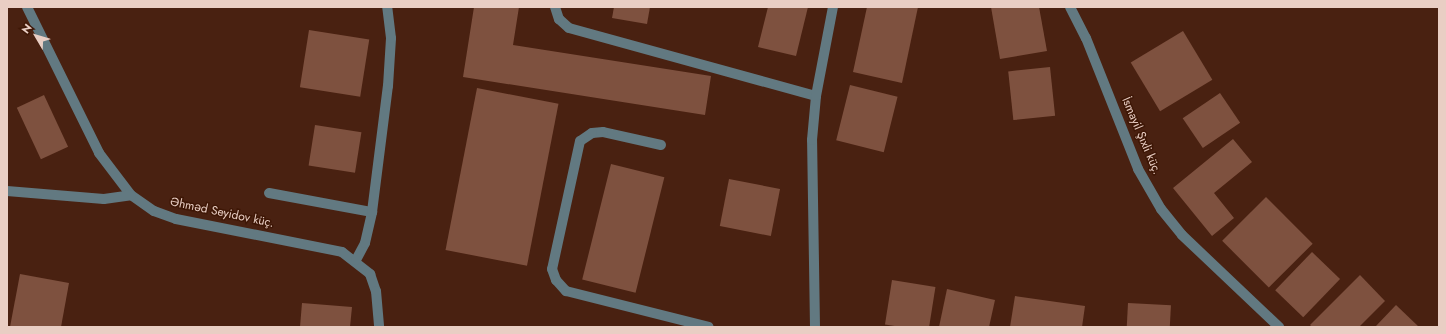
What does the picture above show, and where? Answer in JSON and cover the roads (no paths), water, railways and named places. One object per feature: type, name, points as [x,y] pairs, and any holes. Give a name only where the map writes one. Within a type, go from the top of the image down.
[{"type":"street","name":"Əhməd Seyidov küç.","points":[[27,7],[99,153],[131,195],[154,211],[176,219],[323,246],[356,260],[370,274],[376,292],[379,327]]},
{"type":"street","points":[[356,260],[365,243],[372,212],[390,64],[387,7]]},
{"type":"street","points":[[555,7],[559,19],[569,28],[816,96]]},
{"type":"street","points":[[814,327],[812,140],[816,96],[833,7]]},
{"type":"street","name":"İsmayil Şıxli küç.","points":[[1070,7],[1086,38],[1138,169],[1161,209],[1182,235],[1279,327]]},
{"type":"street","points":[[661,145],[603,132],[592,133],[580,141],[552,269],[556,280],[566,291],[708,327]]},
{"type":"street","points":[[7,191],[104,199],[131,195]]},
{"type":"street","points":[[269,193],[372,212]]}]
